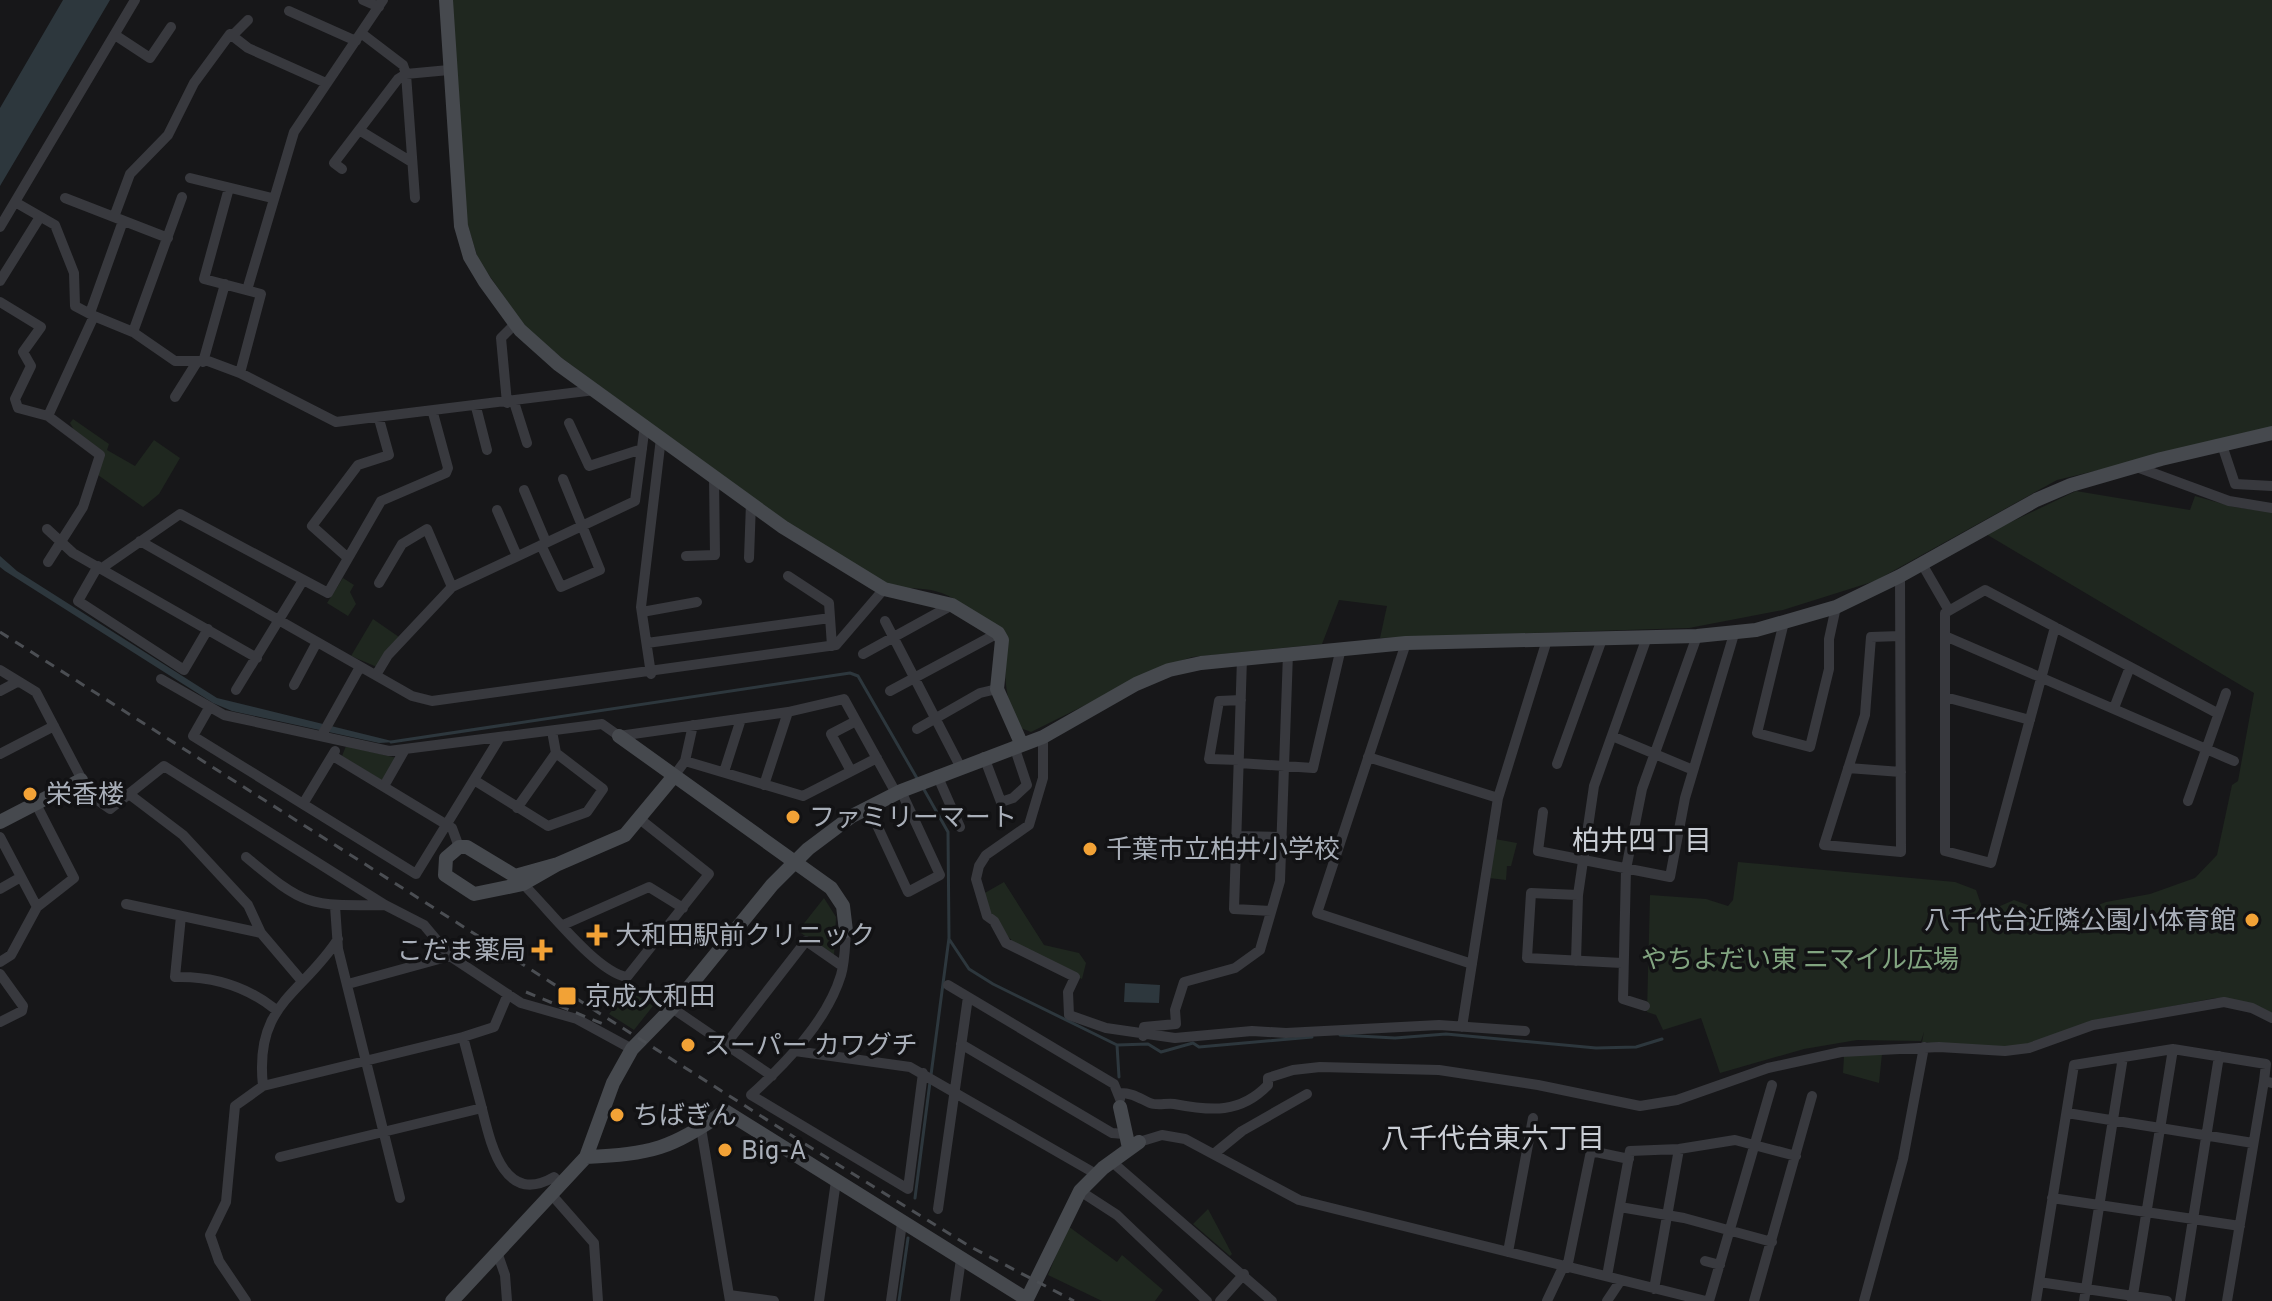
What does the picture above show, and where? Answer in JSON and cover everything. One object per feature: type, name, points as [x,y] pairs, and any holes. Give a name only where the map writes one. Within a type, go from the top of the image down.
[{"type":"street","points":[[0,227],[135,0]]},
{"type":"street","points":[[247,290],[294,132],[381,3],[363,0]]},
{"type":"street","points":[[446,0],[461,226],[470,257],[515,324],[558,364],[714,477],[884,589],[952,605],[998,633],[1002,640],[997,689],[1018,744],[1027,785],[1013,798],[1001,802],[984,757]]},
{"type":"street","points":[[289,11],[358,37],[403,65],[415,198]]},
{"type":"street","points":[[48,416],[92,315],[130,174],[168,135],[194,83],[230,34],[233,35],[248,20]]},
{"type":"street","points":[[115,35],[150,58],[171,27]]},
{"type":"street","points":[[233,35],[248,48],[326,83]]},
{"type":"street","points":[[342,169],[334,163],[398,79],[406,74],[449,70]]},
{"type":"street","points":[[359,130],[410,161]]},
{"type":"street","points":[[190,178],[272,198]]},
{"type":"street","points":[[229,188],[204,279],[261,294],[240,373]]},
{"type":"street","points":[[133,332],[182,197]]},
{"type":"street","points":[[65,198],[168,238]]},
{"type":"street","points":[[15,202],[55,225],[74,273],[75,306],[133,332],[175,361],[200,362],[240,373],[336,422],[433,413],[597,390]]},
{"type":"street","points":[[0,281],[40,217]]},
{"type":"street","points":[[175,397],[200,362],[225,284]]},
{"type":"street","points":[[0,302],[41,327],[23,352],[31,366],[15,399],[18,408],[48,416],[100,455],[83,507],[48,562]]},
{"type":"street","points":[[515,324],[501,338],[511,402],[527,443]]},
{"type":"street","points":[[476,407],[487,450]]},
{"type":"street","points":[[208,629],[184,670],[78,601],[100,567],[180,514],[302,582],[328,593],[381,501],[446,473],[433,413]]},
{"type":"street","points":[[348,558],[312,526],[358,465],[389,455],[379,419]]},
{"type":"street","points":[[569,423],[589,466],[642,449]]},
{"type":"street","points":[[376,675],[388,655],[452,587],[635,501],[645,425]]},
{"type":"street","points":[[452,1301],[586,1157],[613,1083],[632,1049],[672,1008],[793,861],[868,806],[926,779],[1043,737],[1169,670],[1242,658],[1341,648],[1406,643],[1734,634],[1784,622],[1836,607],[1900,576],[2036,500],[2134,466],[2272,433]]},
{"type":"street","points":[[651,674],[642,612],[661,438]]},
{"type":"street","points":[[2222,445],[2235,484],[2272,486]]},
{"type":"street","points":[[2134,466],[2229,501],[2272,508]]},
{"type":"street","points":[[686,556],[715,555],[714,477]]},
{"type":"street","points":[[524,490],[561,587],[600,570],[563,479]]},
{"type":"street","points":[[749,558],[751,503]]},
{"type":"street","points":[[497,510],[517,556]]},
{"type":"street","points":[[47,529],[100,567],[257,658]]},
{"type":"street","points":[[379,583],[402,544],[427,529],[452,587]]},
{"type":"street","points":[[140,541],[412,696],[432,701],[651,674],[832,646],[884,589]]},
{"type":"street","points":[[1922,564],[1948,609],[1945,636],[1945,851],[1991,863],[2055,627]]},
{"type":"street","points":[[788,576],[829,603],[832,646]]},
{"type":"street","points":[[1900,576],[1901,852],[1824,845],[1865,715],[1871,637],[1900,636]]},
{"type":"street","points":[[236,690],[302,582]]},
{"type":"street","points":[[1948,609],[1985,590],[2217,713]]},
{"type":"street","points":[[642,612],[697,602]]},
{"type":"street","points":[[863,654],[952,605]]},
{"type":"street","points":[[1784,622],[1757,733],[1810,747],[1829,669],[1829,639],[1836,607]]},
{"type":"street","points":[[647,643],[830,618]]},
{"type":"street","points":[[885,621],[960,766]]},
{"type":"street","points":[[890,691],[998,633]]},
{"type":"street","points":[[1543,812],[1538,851],[1670,877],[1693,770],[1734,634]]},
{"type":"street","points":[[1645,1006],[1623,999],[1626,869],[1642,789],[1697,636]]},
{"type":"street","points":[[1945,636],[2234,761]]},
{"type":"street","points":[[1576,961],[1578,895],[1594,786],[1647,637]]},
{"type":"street","points":[[1557,764],[1602,639]]},
{"type":"street","points":[[1462,1027],[1498,798],[1547,640]]},
{"type":"street","points":[[294,685],[317,642]]},
{"type":"street","points":[[1406,643],[1317,913],[1472,964]]},
{"type":"street","points":[[1241,700],[1219,701],[1209,741],[1209,759],[1313,768],[1341,648]]},
{"type":"street","points":[[1143,1036],[1144,1027],[1176,1024],[1175,1010],[1184,982],[1235,968],[1260,950],[1280,881],[1288,653]]},
{"type":"street","points":[[1242,658],[1234,909],[1271,911]]},
{"type":"street","points":[[323,734],[360,667]]},
{"type":"street","points":[[2114,708],[2130,667]]},
{"type":"street","points":[[0,670],[36,692],[90,795],[110,809],[164,766],[385,905],[424,925],[450,956],[525,1005],[577,1019],[632,1049]]},
{"type":"street","points":[[161,679],[209,708],[404,751],[602,724],[836,892],[843,906],[846,931],[842,966],[834,991],[795,1051],[751,1095],[908,1189],[929,1076]]},
{"type":"street","points":[[0,691],[17,682]]},
{"type":"street","points":[[917,729],[980,693],[997,689]]},
{"type":"street","points":[[2188,801],[2226,693]]},
{"type":"street","points":[[1945,697],[2030,720]]},
{"type":"street","points":[[619,736],[788,712],[844,699],[899,792],[940,875],[908,892],[868,806]]},
{"type":"street","points":[[209,708],[193,736],[416,874],[499,739]]},
{"type":"street","points":[[764,785],[788,712]]},
{"type":"street","points":[[724,772],[741,719]]},
{"type":"street","points":[[851,771],[831,734],[856,721]]},
{"type":"street","points":[[558,864],[528,890],[477,895],[448,879],[443,870],[451,852],[459,847],[467,847],[515,876],[558,864],[611,843],[641,820],[685,761],[693,725]]},
{"type":"street","points":[[0,754],[54,726]]},
{"type":"street","points":[[474,780],[548,826],[587,812],[603,789],[556,753],[552,731]]},
{"type":"street","points":[[1612,736],[1693,770]]},
{"type":"street","points":[[1043,737],[1043,778],[1029,825],[986,855],[976,879],[987,916],[994,921],[1006,943],[1075,977],[1068,992],[1069,1015],[1088,1024],[1143,1036],[1175,1038],[1252,1031],[1462,1027],[1525,1031]]},
{"type":"street","points":[[303,804],[333,756],[339,739]]},
{"type":"street","points":[[384,786],[404,751]]},
{"type":"street","points":[[517,808],[556,753]]},
{"type":"street","points":[[333,756],[452,828],[459,847]]},
{"type":"street","points":[[1368,757],[1498,798]]},
{"type":"street","points":[[685,761],[803,796],[877,758]]},
{"type":"street","points":[[1848,768],[1901,772]]},
{"type":"street","points":[[926,779],[960,827]]},
{"type":"street","points":[[0,822],[81,780]]},
{"type":"street","points":[[129,794],[183,835],[248,905],[261,933],[301,980]]},
{"type":"street","points":[[0,962],[11,955],[37,907],[74,878],[36,804]]},
{"type":"street","points":[[528,890],[605,964],[625,978],[709,874],[641,820]]},
{"type":"street","points":[[1236,836],[1282,837]]},
{"type":"street","points":[[0,837],[37,907]]},
{"type":"street","points":[[246,857],[289,893],[309,903],[385,905]]},
{"type":"street","points":[[0,889],[21,877]]},
{"type":"street","points":[[563,925],[649,887],[683,908]]},
{"type":"street","points":[[1578,895],[1531,893],[1527,958],[1622,963]]},
{"type":"street","points":[[126,904],[261,933]]},
{"type":"street","points":[[335,906],[338,939],[348,984],[400,1198]]},
{"type":"street","points":[[181,916],[175,977],[206,977],[225,983],[259,996],[275,1009]]},
{"type":"street","points":[[263,1086],[261,1071],[275,1009],[326,958],[338,939]]},
{"type":"street","points":[[726,1044],[806,941],[842,966]]},
{"type":"street","points":[[348,984],[450,956]]},
{"type":"street","points":[[0,974],[23,1006],[22,1011],[0,1022]]},
{"type":"street","points":[[948,985],[1114,1084],[1131,1141]]},
{"type":"street","points":[[246,1301],[219,1261],[210,1235],[226,1202],[235,1106],[263,1086],[494,1027],[508,994]]},
{"type":"street","points":[[938,1209],[968,997]]},
{"type":"street","points":[[1120,1100],[1141,1097],[1152,1105],[1173,1104],[1216,1112],[1258,1095],[1268,1085],[1268,1078],[1293,1070],[1404,1069],[1538,1085],[1640,1106],[1677,1100],[1768,1068],[1824,1055],[1924,1047],[2005,1051],[2029,1048],[2093,1025],[2215,1003],[2252,1008],[2272,1018]]},
{"type":"street","points":[[672,1008],[772,1076]]},
{"type":"street","points":[[463,1037],[495,1156],[508,1174],[527,1185],[554,1177],[556,1189],[594,1243],[598,1301]]},
{"type":"street","points":[[961,1044],[1112,1133],[1131,1141],[1172,1136],[1215,1153],[1299,1200],[1607,1276],[1654,1289],[1665,1297],[1708,1301],[1772,1085]]},
{"type":"street","points":[[1864,1301],[1903,1159],[1924,1047]]},
{"type":"street","points":[[2132,1299],[2173,1049]]},
{"type":"street","points":[[2036,1301],[2074,1065],[2173,1049],[2266,1064],[2268,1082],[2253,1143],[2227,1301]]},
{"type":"street","points":[[795,1051],[910,1067],[1096,1174]]},
{"type":"street","points":[[2180,1301],[2219,1056]]},
{"type":"street","points":[[2084,1301],[2123,1057]]},
{"type":"street","points":[[1215,1153],[1242,1131],[1307,1094]]},
{"type":"street","points":[[1754,1301],[1812,1096]]},
{"type":"street","points":[[280,1157],[482,1108]]},
{"type":"street","points":[[586,1157],[655,1151],[701,1128],[725,1111],[1028,1300],[1080,1191],[1131,1141]]},
{"type":"street","points":[[2067,1113],[2253,1143]]},
{"type":"street","points":[[1508,1252],[1533,1118]]},
{"type":"street","points":[[701,1128],[729,1298],[774,1301]]},
{"type":"street","points":[[1607,1276],[1630,1151],[1679,1149],[1735,1140],[1796,1156]]},
{"type":"street","points":[[1654,1289],[1679,1149]]},
{"type":"street","points":[[1547,1301],[1565,1267],[1591,1151],[1629,1159]]},
{"type":"street","points":[[1111,1161],[1272,1301]]},
{"type":"street","points":[[819,1301],[836,1181]]},
{"type":"street","points":[[1080,1191],[1117,1215],[1207,1301]]},
{"type":"street","points":[[2052,1198],[2240,1226]]},
{"type":"street","points":[[1620,1207],[1772,1242]]},
{"type":"street","points":[[891,1301],[902,1223]]},
{"type":"street","points":[[497,1252],[505,1275],[507,1301]]},
{"type":"street","points":[[955,1301],[961,1259]]},
{"type":"street","points":[[1705,1261],[1720,1265]]},
{"type":"street","points":[[1220,1301],[1244,1274]]},
{"type":"street","points":[[1607,1301],[1621,1280]]},
{"type":"street","points":[[2039,1282],[2132,1299],[2167,1301]]},
{"type":"green space","points":[[452,0],[2272,0],[2272,429],[2057,480],[1875,581],[1783,610],[1689,628],[1380,638],[1387,606],[1339,600],[1322,644],[1192,657],[1162,667],[1031,732],[1018,727],[1011,706],[1005,677],[1008,645],[973,612],[942,593],[887,584],[787,523],[563,359],[524,326],[478,259],[465,216]]},
{"type":"green space","points":[[73,419],[109,444],[107,450],[135,466],[154,440],[180,458],[159,494],[143,507],[98,475],[104,453],[75,432],[70,423]]},
{"type":"green space","name":"やちよだい東 ニマイル広場","points":[[2076,491],[2190,510],[2195,496],[2234,507],[2272,512],[2272,1015],[2250,1003],[2215,998],[2095,1021],[2027,1045],[1980,1048],[1922,1042],[1924,1032],[1921,1041],[1857,1040],[1804,1049],[1720,1073],[1701,1018],[1663,1030],[1656,1015],[1647,1012],[1650,895],[1706,899],[1728,906],[1733,900],[1738,862],[1955,882],[1976,890],[1984,913],[2014,900],[2064,918],[2106,902],[2150,894],[2195,878],[2217,855],[2232,785],[2238,781],[2254,693],[1986,534]]},
{"type":"green space","points":[[343,578],[354,585],[350,592],[356,604],[348,616],[327,603]]},
{"type":"green space","points":[[373,619],[399,637],[377,667],[351,656]]},
{"type":"green space","points":[[346,746],[397,758],[383,781],[342,756]]},
{"type":"green space","points":[[1495,839],[1517,843],[1511,866],[1507,866],[1506,880],[1489,878]]},
{"type":"green space","points":[[1004,882],[1044,945],[1079,953],[1086,963],[1082,979],[1022,948],[999,927],[983,894]]},
{"type":"green space","points":[[824,898],[836,917],[834,956],[798,931]]},
{"type":"green space","points":[[629,990],[653,1006],[634,1030],[609,1014]]},
{"type":"green space","points":[[1882,1054],[1879,1083],[1843,1073],[1844,1056]]},
{"type":"green space","points":[[1208,1209],[1232,1254],[1230,1256],[1193,1224]]},
{"type":"green space","points":[[1068,1226],[1117,1262],[1122,1255],[1163,1290],[1155,1301],[1102,1301],[1048,1275]]},
{"type":"shaded area","points":[[63,0],[110,0],[0,186],[0,108]]},
{"type":"shaded area","points":[[0,556],[17,571],[217,698],[396,742],[379,743],[232,711],[213,703],[5,571],[0,567]]},
{"type":"shaded area","points":[[1125,983],[1160,985],[1159,1003],[1124,1002]]},
{"type":"waterway","points":[[391,742],[850,673],[858,676],[918,780]]},
{"type":"waterway","points":[[922,786],[948,832],[949,938],[931,1075]]},
{"type":"waterway","points":[[949,939],[969,969],[1117,1045],[1148,1044],[1161,1052],[1193,1043],[1199,1047],[1312,1037]]},
{"type":"waterway","points":[[1340,1035],[1395,1038],[1446,1034],[1596,1048],[1636,1047],[1662,1039]]},
{"type":"waterway","points":[[1117,1045],[1119,1077]]},
{"type":"waterway","points":[[915,1198],[930,1082]]},
{"type":"waterway","points":[[899,1301],[908,1238]]},
{"type":"railway","points":[[0,632],[805,1144],[969,1246],[1074,1301]]},
{"type":"railway","points":[[526,992],[603,1024]]},
{"type":"place","name":"栄香楼","points":[[30,794]]},
{"type":"place","name":"ファミリーマート","points":[[793,817]]},
{"type":"place","name":"千葉市立柏井小学校","points":[[1090,849]]},
{"type":"place","name":"八千代台近隣公園小体育館","points":[[2252,920]]},
{"type":"place","name":"大和田駅前クリニック","points":[[597,935]]},
{"type":"place","name":"こだま薬局","points":[[542,950]]},
{"type":"place","name":"京成大和田","points":[[567,996]]},
{"type":"place","name":"スーパー カワグチ","points":[[688,1045]]},
{"type":"place","name":"ちばぎん","points":[[617,1115]]},
{"type":"place","name":"Big-A","points":[[725,1150]]},
{"type":"district","name":"柏井四丁目","points":[[1642,840]]},
{"type":"district","name":"八千代台東六丁目","points":[[1493,1138]]}]
